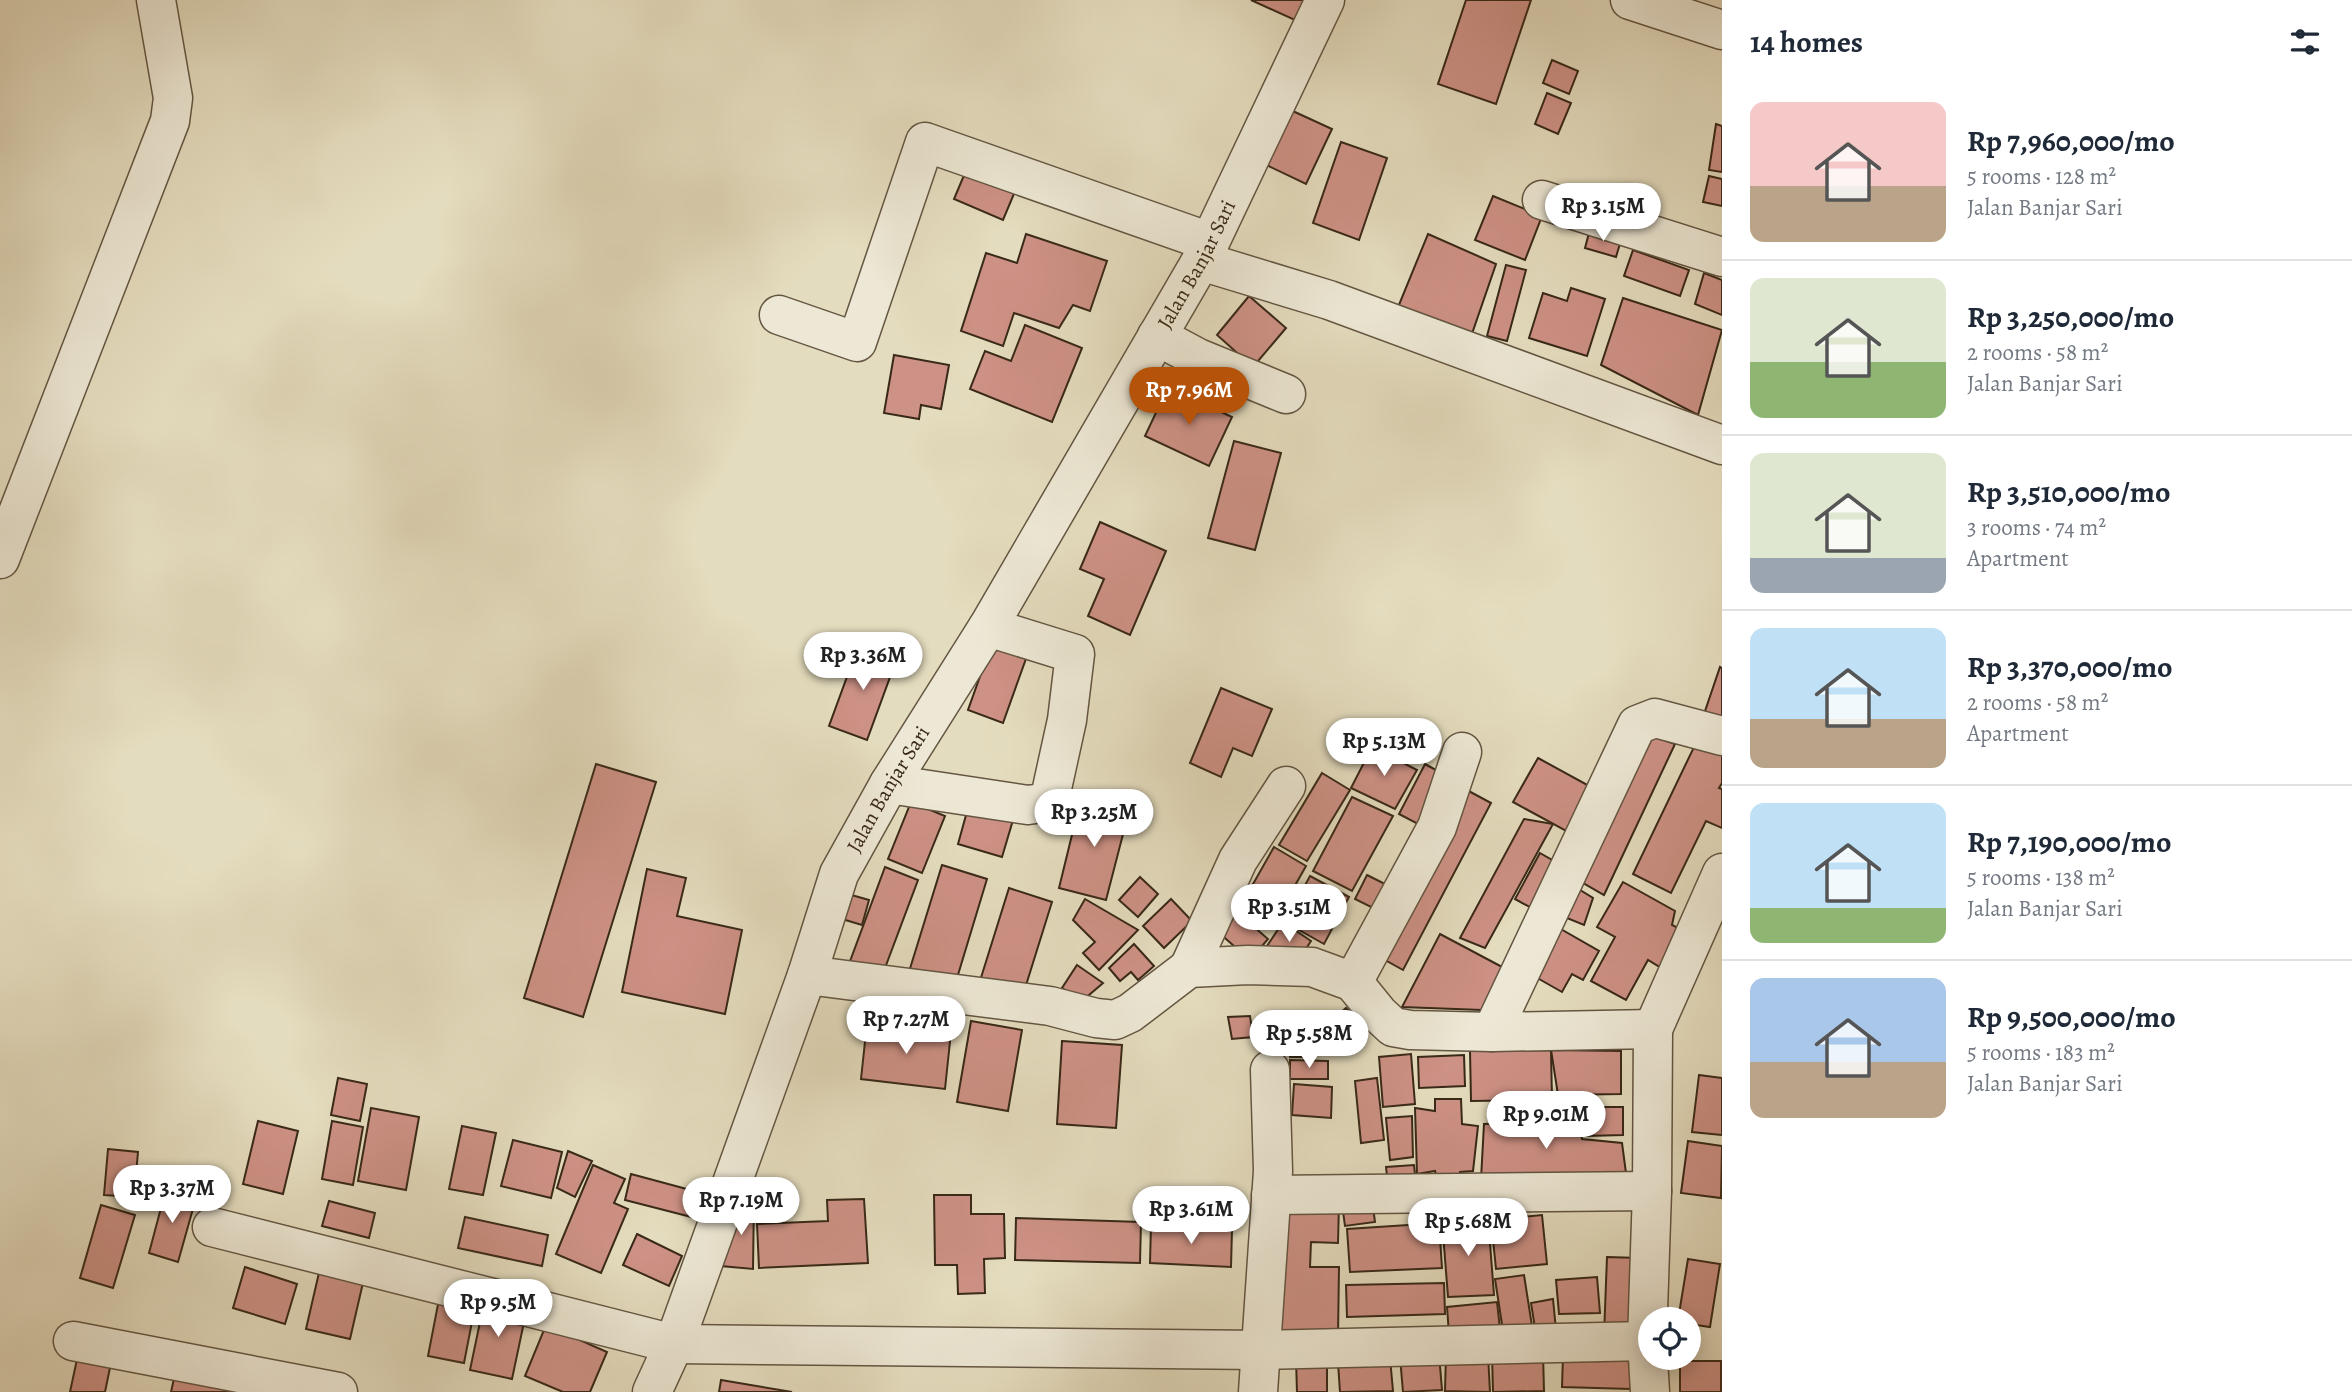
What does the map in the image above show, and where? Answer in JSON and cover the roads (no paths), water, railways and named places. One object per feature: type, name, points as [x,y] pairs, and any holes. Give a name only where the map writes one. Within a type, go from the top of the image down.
[{"type":"street","points":[[0,559],[170,121],[173,98],[156,0]]},
{"type":"street","name":"Jalan Banjar Sari","points":[[652,1392],[674,1345],[807,975],[839,874],[889,784],[988,626],[1205,251],[1325,0]]},
{"type":"street","points":[[1630,0],[1722,30]]},
{"type":"street","points":[[779,315],[857,342],[925,142],[1329,300],[1722,446]]},
{"type":"street","points":[[1542,200],[1722,257]]},
{"type":"street","points":[[1157,336],[1198,358],[1286,394]]},
{"type":"street","points":[[889,784],[1028,805],[1049,802],[1067,720],[1074,654],[988,626]]},
{"type":"street","points":[[1492,1032],[1637,724],[1655,718],[1722,736]]},
{"type":"street","points":[[1353,982],[1437,827],[1462,752]]},
{"type":"street","points":[[807,975],[1050,1006],[1115,1020],[1130,1013],[1189,968],[1238,860],[1286,786]]},
{"type":"street","points":[[1648,1307],[1653,1029],[1722,873]]},
{"type":"street","points":[[1189,968],[1248,965],[1312,967],[1353,982],[1379,1014],[1394,1027],[1410,1030],[1492,1032],[1653,1029]]},
{"type":"street","points":[[1258,1392],[1273,1171],[1270,1070]]},
{"type":"street","points":[[1271,1195],[1652,1191]]},
{"type":"street","points":[[212,1227],[674,1345],[1260,1350],[1638,1341]]},
{"type":"street","points":[[73,1341],[338,1392]]},
{"type":"street","points":[[1649,1370],[1650,1392]]}]
